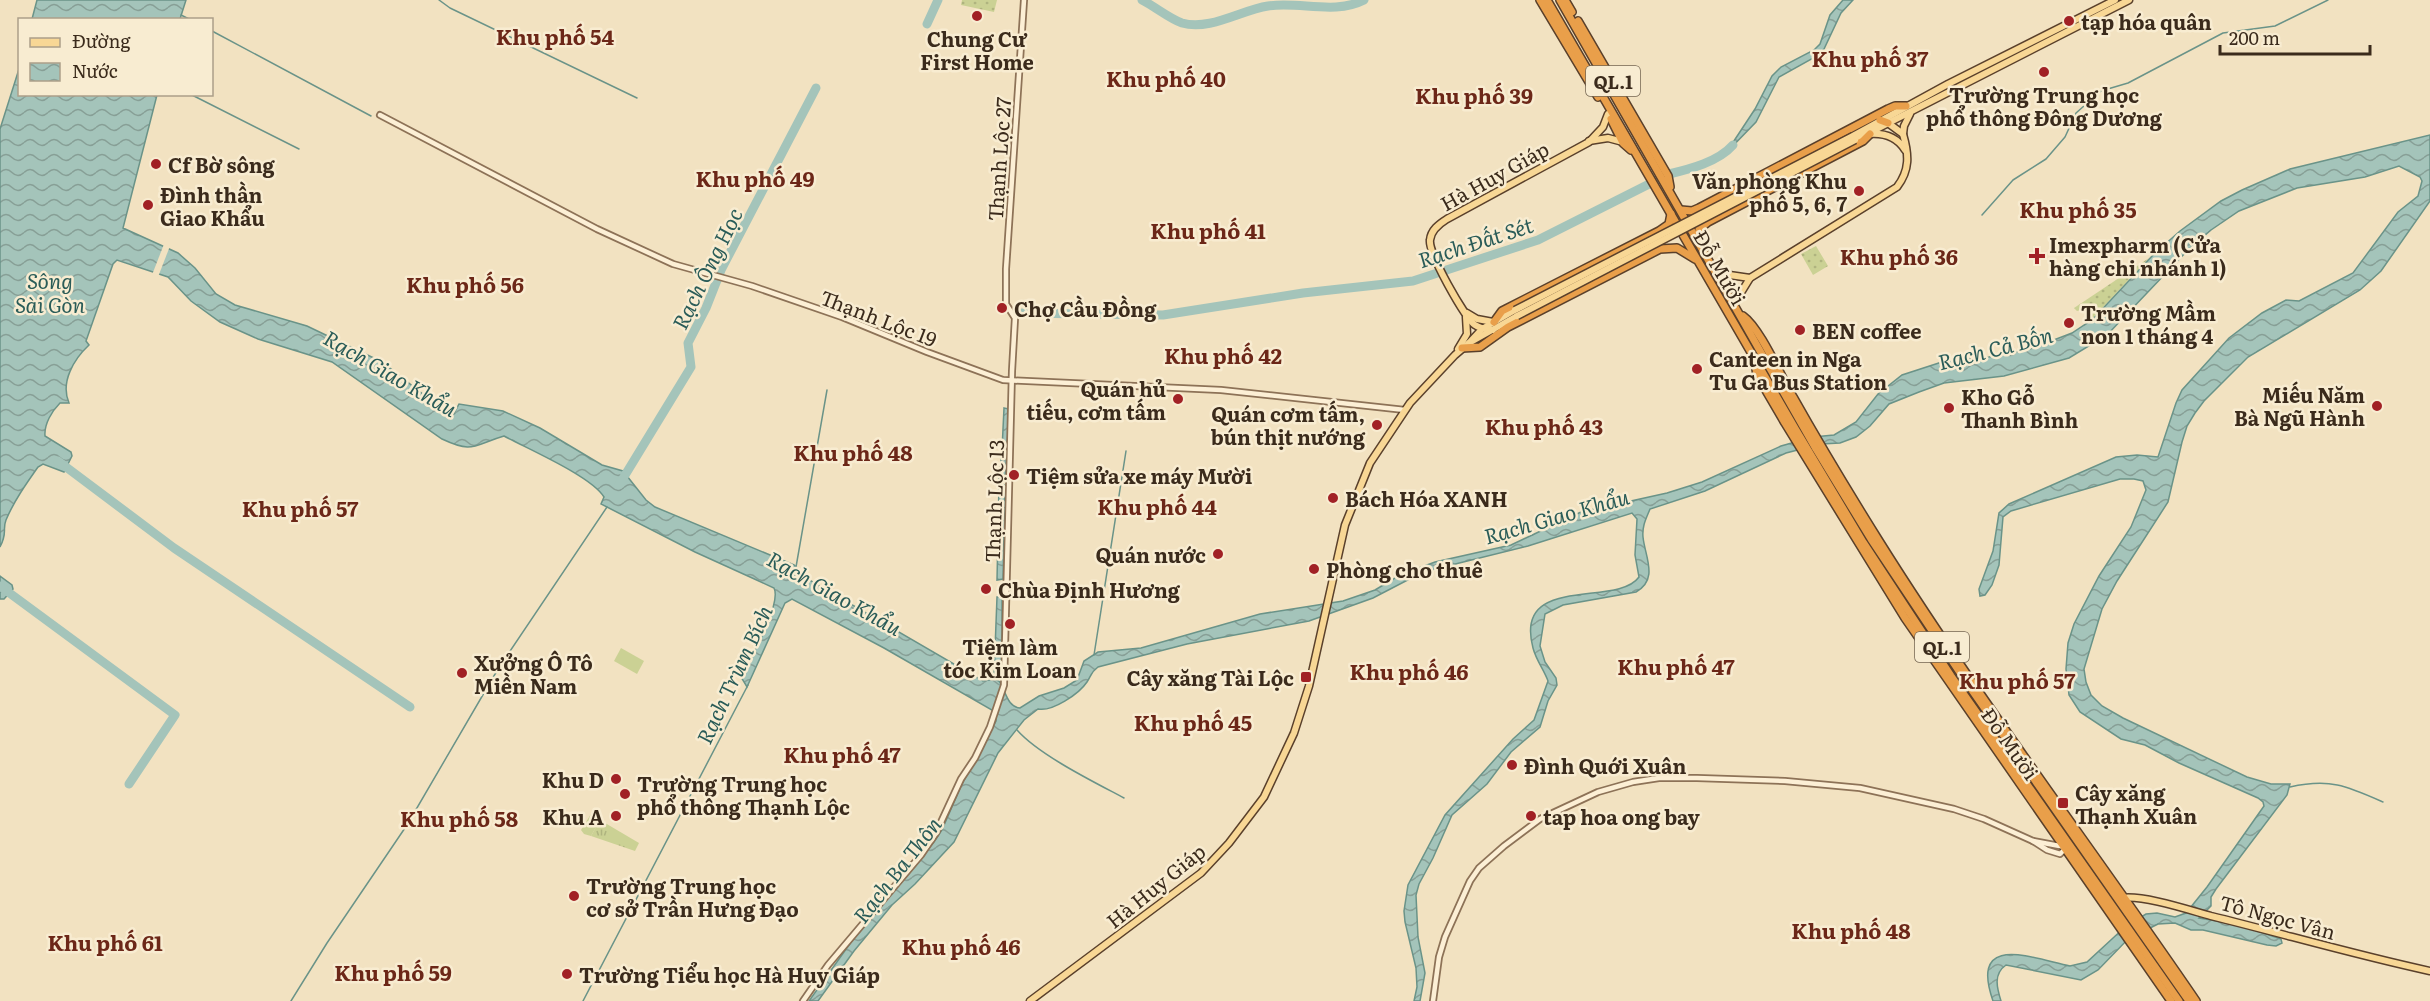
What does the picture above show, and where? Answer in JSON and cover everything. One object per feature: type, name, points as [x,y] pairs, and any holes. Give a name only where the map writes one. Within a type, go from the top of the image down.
[{"type":"highway","name":"QL.1","points":[[1540,0],[1623,142],[1637,156]]},
{"type":"highway","name":"QL.1","points":[[1547,0],[1637,156]]},
{"type":"highway","name":"Đỗ Mười","points":[[1560,0],[1652,158],[1738,313],[1748,320],[1759,351],[1757,375],[1799,429]]},
{"type":"highway","name":"Đỗ Mười","points":[[1565,0],[1668,176],[1671,192]]},
{"type":"highway","points":[[1593,90],[1604,99]]},
{"type":"highway","points":[[1681,210],[1692,211],[1699,208],[1888,108],[1895,106],[1909,109]]},
{"type":"highway","points":[[1699,242],[1700,229],[1708,222],[1863,141],[1870,134]]},
{"type":"highway","name":"Đỗ Mười","points":[[1637,156],[1698,261],[1759,351],[1799,429]]},
{"type":"highway","points":[[1699,208],[1696,214],[1698,219],[1708,222]]},
{"type":"highway","points":[[1494,326],[1502,311],[1659,231],[1669,224],[1671,214]]},
{"type":"highway","points":[[1659,231],[1667,242],[1665,247]]},
{"type":"highway","points":[[1466,346],[1480,347],[1508,327],[1665,247],[1683,250],[1698,261]]},
{"type":"highway","name":"QL.1","points":[[1799,429],[1812,451]]},
{"type":"highway","name":"QL.1","points":[[1799,429],[1812,451]]},
{"type":"highway","name":"Đỗ Mười","points":[[1812,451],[1938,632],[2081,861],[2128,920]]},
{"type":"highway","name":"Đỗ Mười","points":[[1812,451],[1906,609],[2070,844],[2121,898],[2128,920]]},
{"type":"highway","name":"Đỗ Mười","points":[[2070,844],[2072,858],[2128,920]]},
{"type":"highway","points":[[2072,858],[2081,861]]},
{"type":"highway","name":"QL.1","points":[[2128,920],[2189,1001]]},
{"type":"highway","name":"QL.1","points":[[2128,920],[2196,1001]]},
{"type":"highway","name":"QL.1","points":[[2139,935],[2171,1001]]},
{"type":"highway","name":"QL.1","points":[[2139,935],[2179,1001]]},
{"type":"main road","points":[[1405,410],[1455,355],[1516,313],[2115,0]]},
{"type":"main road","points":[[1909,109],[2129,0]]},
{"type":"main road","points":[[1734,304],[1750,278],[1898,187],[1908,167],[1903,134],[1909,109]]},
{"type":"main road","name":"Hà Huy Giáp","points":[[1482,329],[1472,322],[1464,311],[1437,265],[1431,250],[1430,238],[1439,225],[1589,141],[1603,127],[1608,114]]},
{"type":"main road","points":[[1870,134],[1884,122]]},
{"type":"main road","points":[[1884,122],[1903,134]]},
{"type":"main road","points":[[1854,138],[1881,133],[1901,144],[1907,154]]},
{"type":"main road","name":"Hà Huy Giáp","points":[[1589,141],[1608,138],[1623,142]]},
{"type":"main road","points":[[1716,273],[1750,278]]},
{"type":"main road","points":[[1464,311],[1494,326]]},
{"type":"main road","points":[[1455,355],[1467,334],[1464,311]]},
{"type":"main road","points":[[1466,346],[1482,329],[1494,326]]},
{"type":"main road","name":"Hà Huy Giáp","points":[[1030,1001],[1201,873],[1229,843],[1265,796],[1288,748],[1309,686],[1337,554],[1357,492],[1377,451],[1405,410]]},
{"type":"main road","name":"Tô Ngọc Vân","points":[[2121,898],[2206,914],[2430,971]]},
{"type":"street","name":"Thạnh Lộc 27","points":[[1015,318],[1006,304],[1006,269],[1024,0]]},
{"type":"street","name":"Thạnh Lộc 19","points":[[380,116],[615,238],[673,264],[723,277],[842,317],[1003,380],[1221,390],[1405,410]]},
{"type":"street","name":"Thạnh Lộc 13","points":[[803,1001],[835,957],[921,855],[936,833],[961,779],[975,758],[993,720],[1004,685],[1015,318]]},
{"type":"street","points":[[1433,1001],[1439,957],[1445,938],[1470,881],[1479,868],[1540,819],[1598,792],[1633,782],[1659,778],[1697,778],[1860,788],[1954,809],[1984,819],[2033,841],[2070,844]]},
{"type":"green space","points":[[962,0],[997,0],[994,12],[961,5]]},
{"type":"green space","points":[[1816,246],[1828,266],[1813,275],[1801,254]]},
{"type":"green space","points":[[2149,258],[2091,320],[2084,309],[2077,311],[2074,308]]},
{"type":"green space","points":[[621,648],[644,661],[637,674],[614,661]]},
{"type":"green space","points":[[591,814],[600,820],[591,836],[584,834],[581,830]]},
{"type":"green space","points":[[600,820],[639,843],[635,851],[591,836]]},
{"type":"water","points":[[37,0],[186,0],[180,18],[32,18]]},
{"type":"water","points":[[1843,0],[1853,0],[1841,13],[1824,49],[1817,56],[1779,77],[1756,122],[1726,153],[1755,109],[1772,76],[1781,67],[1814,50],[1820,44],[1830,15]]},
{"type":"water","points":[[18,72],[18,96],[157,96],[123,228],[178,253],[195,268],[216,294],[235,305],[307,326],[382,362],[452,417],[459,404],[503,411],[540,428],[602,465],[623,471],[646,500],[655,507],[794,565],[811,581],[983,681],[994,679],[999,681],[1009,702],[1020,708],[1039,696],[1064,688],[1077,680],[1084,661],[1098,652],[1141,648],[1260,614],[1343,601],[1375,590],[1400,575],[1435,562],[1511,545],[1581,512],[1667,493],[1702,482],[1781,446],[1813,437],[1834,435],[1856,422],[1878,394],[1902,375],[1951,359],[1989,357],[2030,349],[2072,333],[2093,319],[2154,254],[2180,231],[2221,201],[2290,169],[2430,135],[2430,201],[2381,271],[2360,290],[2248,357],[2195,413],[2187,426],[2182,442],[2168,502],[2117,581],[2102,609],[2084,669],[2091,695],[2102,706],[2123,718],[2247,777],[2271,784],[2290,784],[2287,795],[2216,889],[2211,897],[2211,906],[2199,918],[2240,925],[2281,939],[2282,943],[2276,946],[2203,930],[2191,930],[2175,923],[2158,924],[2128,939],[2098,970],[2081,980],[2006,965],[1998,977],[1997,986],[2001,1001],[1993,1001],[1988,979],[1990,965],[1997,957],[2023,955],[2070,966],[2087,962],[2126,926],[2146,914],[2157,913],[2175,917],[2186,913],[2264,806],[2258,798],[2179,763],[2145,745],[2121,739],[2080,712],[2069,695],[2066,669],[2068,643],[2074,624],[2099,576],[2131,527],[2146,490],[2143,481],[2120,479],[2011,511],[2003,517],[1999,565],[1992,585],[1985,595],[1980,596],[1979,589],[1993,551],[1999,513],[2009,504],[2116,457],[2137,455],[2158,457],[2182,390],[2229,338],[2262,313],[2286,300],[2299,301],[2353,273],[2398,212],[2418,196],[2422,181],[2420,177],[2399,166],[2365,177],[2297,188],[2239,211],[2211,230],[2187,251],[2107,335],[2069,358],[2004,376],[1944,383],[1919,392],[1889,404],[1870,426],[1856,437],[1840,443],[1821,444],[1786,453],[1705,491],[1650,509],[1643,529],[1649,574],[1643,587],[1636,592],[1563,605],[1545,614],[1540,646],[1545,662],[1556,678],[1557,685],[1548,701],[1540,727],[1511,752],[1487,784],[1452,815],[1419,884],[1416,895],[1418,937],[1425,973],[1420,1001],[1414,1001],[1417,987],[1416,968],[1405,922],[1404,911],[1408,885],[1445,815],[1513,739],[1534,720],[1548,681],[1533,648],[1531,625],[1538,610],[1552,601],[1570,596],[1610,591],[1627,586],[1639,577],[1635,555],[1637,519],[1632,513],[1528,546],[1423,572],[1373,598],[1309,621],[1187,644],[1098,667],[1072,697],[1050,708],[1038,709],[1024,720],[998,753],[954,842],[892,905],[854,951],[818,1001],[809,1001],[874,910],[942,830],[961,786],[996,721],[992,710],[884,648],[792,599],[785,603],[747,687],[741,677],[769,619],[775,596],[774,588],[695,552],[601,504],[604,497],[586,480],[504,436],[468,447],[442,439],[332,362],[258,339],[220,322],[191,301],[168,277],[117,260],[113,264],[86,341],[89,345],[78,357],[67,379],[69,403],[60,403],[47,422],[45,436],[71,452],[72,456],[64,472],[43,464],[38,467],[9,513],[0,547],[0,129]]},
{"type":"water","points":[[1004,408],[1009,409],[1007,450],[1002,450]]},
{"type":"water","points":[[1002,451],[1007,451],[1005,481],[999,479]]},
{"type":"water","points":[[999,483],[1005,485],[1004,533],[998,534]]},
{"type":"water","points":[[1004,534],[1003,579],[997,580],[998,535]]},
{"type":"water","points":[[0,576],[12,585],[13,589],[4,599],[0,599]]},
{"type":"water","points":[[997,597],[1002,597],[1002,678],[994,676]]},
{"type":"pier","points":[[164,244],[170,246],[158,277],[152,275]]},
{"type":"waterway","points":[[439,0],[450,8],[637,98]]},
{"type":"waterway","points":[[927,24],[938,0]]},
{"type":"waterway","points":[[1142,0],[1177,21],[1193,25],[1214,22],[1268,6],[1341,7],[1364,0]]},
{"type":"waterway","points":[[1982,215],[2013,180],[2046,159],[2065,137],[2076,113],[2101,91],[2128,83],[2223,33],[2275,26],[2328,0]]},
{"type":"waterway","points":[[181,15],[187,18]]},
{"type":"waterway","points":[[213,32],[371,116]]},
{"type":"waterway","name":"Rạch Ông Học","points":[[619,485],[691,367],[688,343],[706,308],[721,270],[816,88]]},
{"type":"waterway","points":[[194,96],[299,149]]},
{"type":"waterway","name":"Rạch Đất Sét","points":[[1017,313],[1163,315],[1303,293],[1413,281],[1538,240],[1669,174],[1712,160],[1733,145]]},
{"type":"waterway","name":"Rạch Giao Khẩu","points":[[796,567],[827,390]]},
{"type":"waterway","points":[[1094,655],[1126,451]]},
{"type":"waterway","points":[[58,461],[174,548],[410,707]]},
{"type":"waterway","points":[[291,1001],[327,943],[407,825],[498,669],[607,507]]},
{"type":"waterway","points":[[0,586],[175,715],[129,784]]},
{"type":"waterway","name":"Rạch Trùm Bích","points":[[583,1001],[748,685]]},
{"type":"waterway","points":[[1017,730],[1053,758],[1124,798]]},
{"type":"waterway","points":[[2290,787],[2316,783],[2338,785],[2383,802]]},
{"type":"place","name":"Chung Cư First Home","points":[[977,16]]},
{"type":"place","name":"tạp hóa quân","points":[[2069,21]]},
{"type":"place","name":"Trường Trung học phổ thông Đông Dương","points":[[2044,72]]},
{"type":"place","name":"Cf Bờ sông","points":[[156,164]]},
{"type":"place","name":"Văn phòng Khu phố 5, 6, 7","points":[[1859,191]]},
{"type":"place","name":"Đình thần Giao Khẩu","points":[[148,205]]},
{"type":"place","name":"Imexpharm (Cửa hàng chi nhánh 1)","points":[[2037,256]]},
{"type":"place","name":"Chợ Cầu Đồng","points":[[1002,308]]},
{"type":"place","name":"Trường Mầm non 1 tháng 4","points":[[2069,323]]},
{"type":"place","name":"BEN coffee","points":[[1800,330]]},
{"type":"place","name":"Canteen in Nga Tu Ga Bus Station","points":[[1697,369]]},
{"type":"place","name":"Quán hủ tiếu, cơm tấm","points":[[1178,399]]},
{"type":"place","name":"Miếu Năm Bà Ngũ Hành","points":[[2377,406]]},
{"type":"place","name":"Kho Gỗ Thanh Bình","points":[[1949,408]]},
{"type":"place","name":"Quán cơm tấm, bún thịt nướng","points":[[1377,425]]},
{"type":"place","name":"Tiệm sửa xe máy Mười","points":[[1014,475]]},
{"type":"place","name":"Bách Hóa XANH","points":[[1333,498]]},
{"type":"place","name":"Quán nước","points":[[1218,554]]},
{"type":"place","name":"Phòng cho thuê","points":[[1314,569]]},
{"type":"place","name":"Chùa Định Hương","points":[[986,589]]},
{"type":"place","name":"Tiệm làm tóc Kim Loan","points":[[1010,624]]},
{"type":"place","name":"Xưởng Ô Tô Miền Nam","points":[[462,673]]},
{"type":"place","name":"Cây xăng Tài Lộc","points":[[1306,677]]},
{"type":"place","name":"Đình Quới Xuân","points":[[1512,765]]},
{"type":"place","name":"Khu D","points":[[616,779]]},
{"type":"place","name":"Trường Trung học phổ thông Thạnh Lộc","points":[[625,794]]},
{"type":"place","name":"Cây xăng Thạnh Xuân","points":[[2063,803]]},
{"type":"place","name":"Khu A","points":[[616,816]]},
{"type":"place","name":"tap hoa ong bay","points":[[1531,816]]},
{"type":"place","name":"Trường Trung học cơ sở Trần Hưng Đạo","points":[[574,896]]},
{"type":"place","name":"Trường Tiểu học Hà Huy Giáp","points":[[567,974]]},
{"type":"district","name":"Khu phố 54","points":[[555,35]]},
{"type":"district","name":"Khu phố 37","points":[[1870,57]]},
{"type":"district","name":"Khu phố 40","points":[[1166,77]]},
{"type":"district","name":"Khu phố 39","points":[[1474,94]]},
{"type":"district","name":"Khu phố 49","points":[[755,177]]},
{"type":"district","name":"Khu phố 35","points":[[2078,208]]},
{"type":"district","name":"Khu phố 41","points":[[1208,229]]},
{"type":"district","name":"Khu phố 36","points":[[1899,255]]},
{"type":"district","name":"Khu phố 56","points":[[465,283]]},
{"type":"district","name":"Khu phố 42","points":[[1223,354]]},
{"type":"district","name":"Khu phố 43","points":[[1544,425]]},
{"type":"district","name":"Khu phố 48","points":[[853,451]]},
{"type":"district","name":"Khu phố 44","points":[[1157,505]]},
{"type":"district","name":"Khu phố 57","points":[[300,507]]},
{"type":"district","name":"Khu phố 47","points":[[1676,665]]},
{"type":"district","name":"Khu phố 46","points":[[1409,670]]},
{"type":"district","name":"Khu phố 57","points":[[2017,679]]},
{"type":"district","name":"Khu phố 45","points":[[1193,721]]},
{"type":"district","name":"Khu phố 47","points":[[842,753]]},
{"type":"district","name":"Khu phố 58","points":[[459,817]]},
{"type":"district","name":"Khu phố 48","points":[[1851,929]]},
{"type":"district","name":"Khu phố 61","points":[[105,941]]},
{"type":"district","name":"Khu phố 46","points":[[961,945]]},
{"type":"district","name":"Khu phố 59","points":[[393,971]]},
{"type":"water label","name":"Sông Sài Gòn","points":[[50,291]]},
{"type":"water label","name":"Rạch Cả Bốn","points":[[1995,347]]},
{"type":"water label","name":"Rạch Ba Thôn","points":[[896,869]]}]
